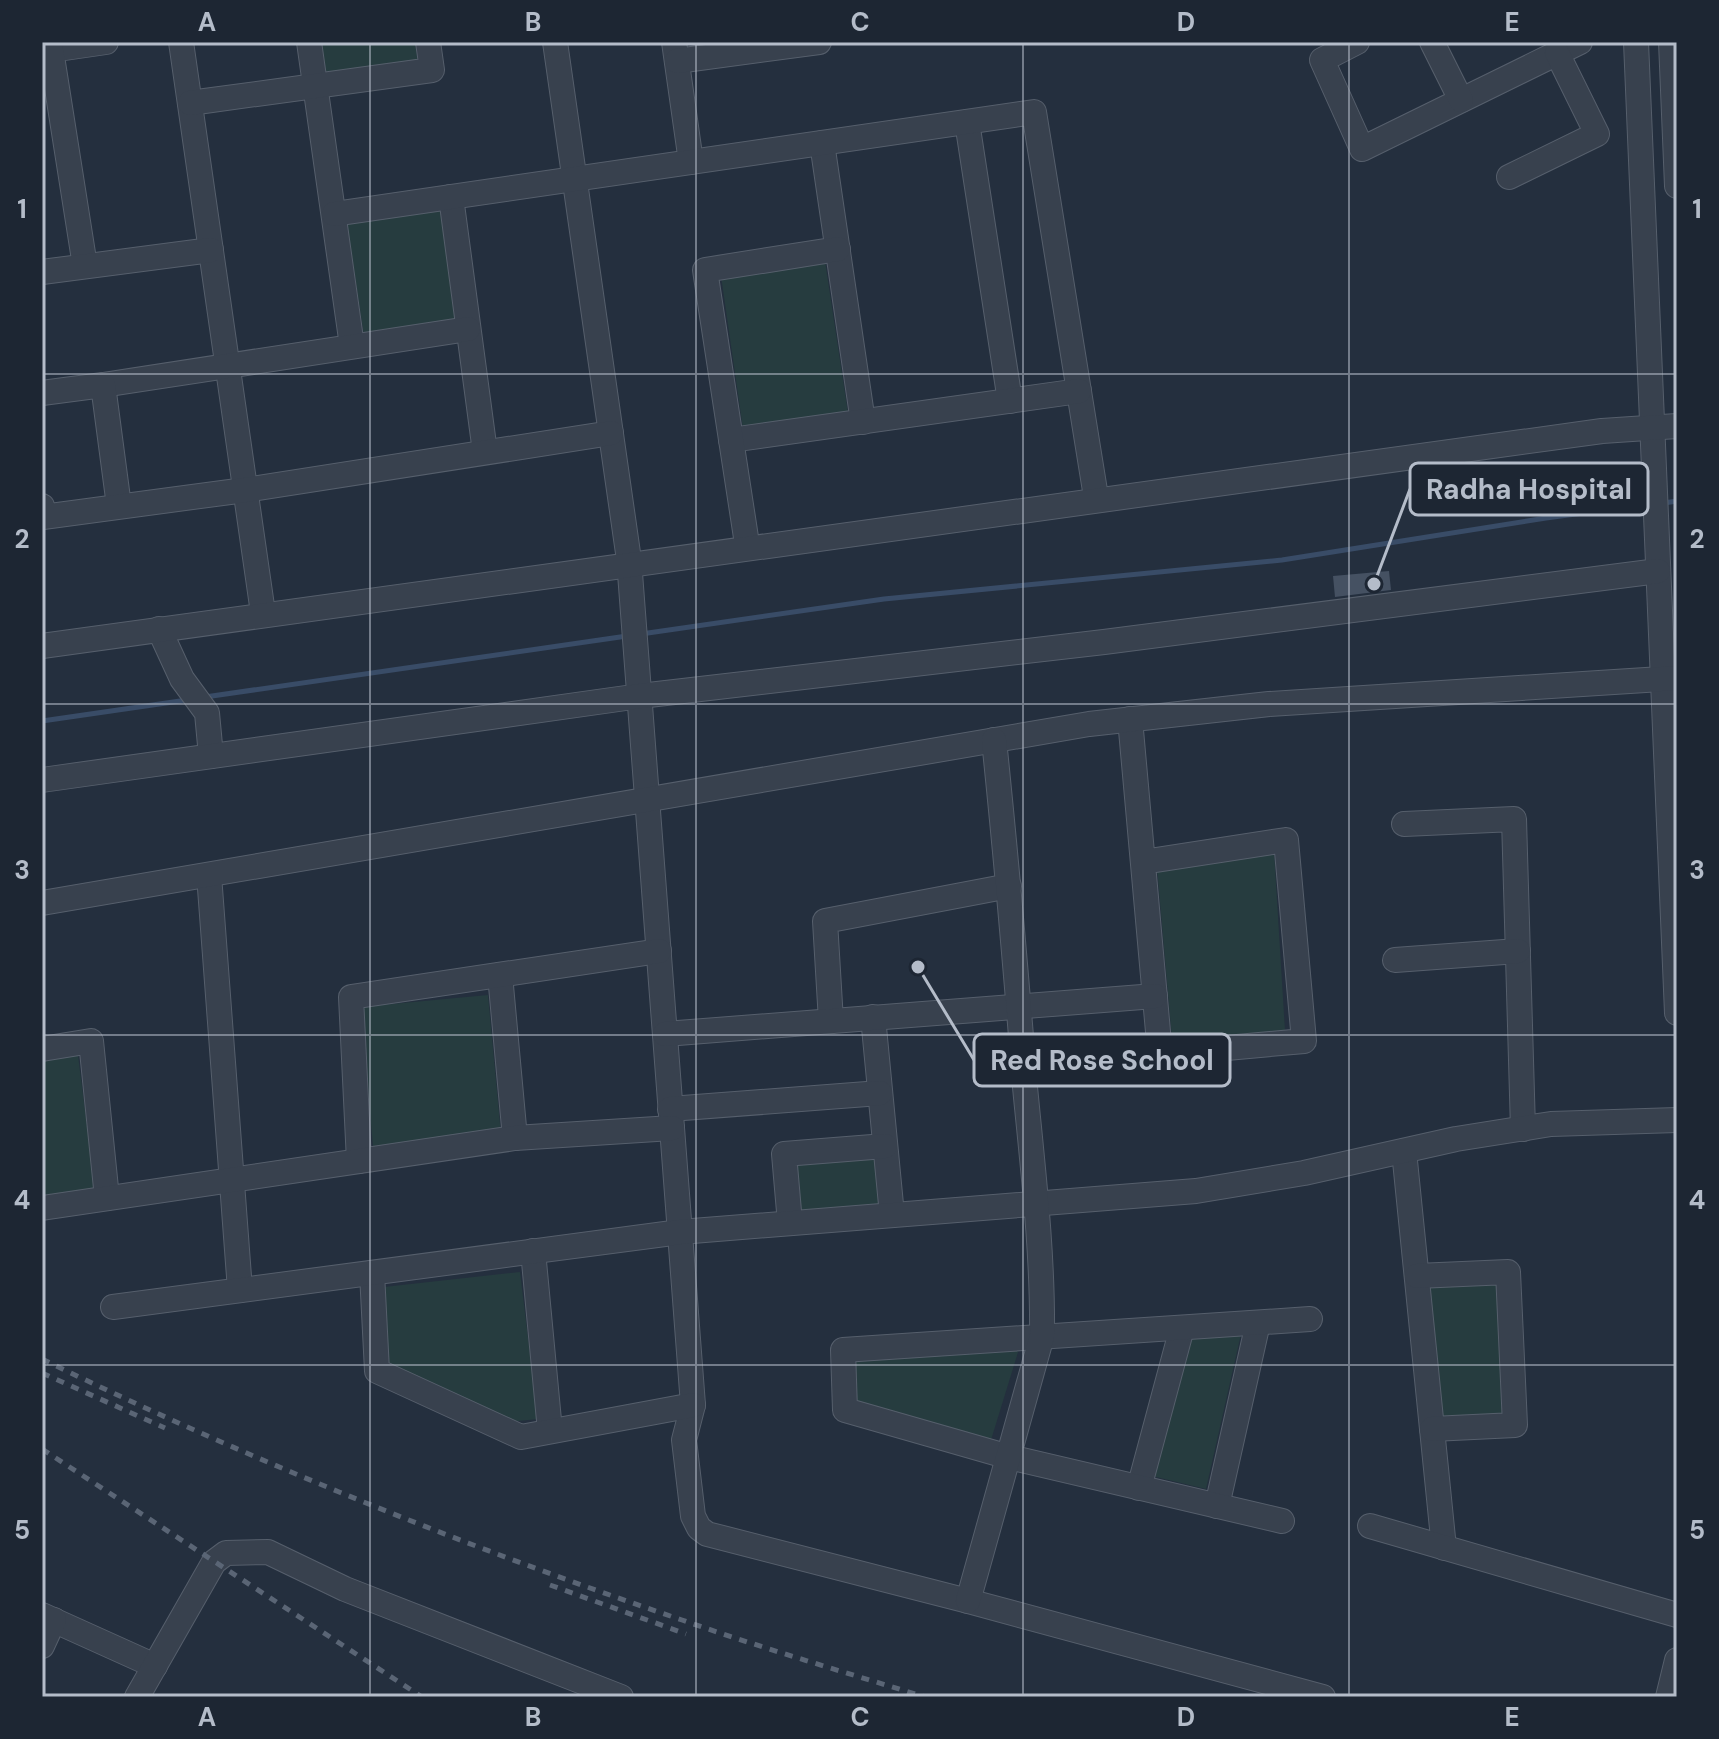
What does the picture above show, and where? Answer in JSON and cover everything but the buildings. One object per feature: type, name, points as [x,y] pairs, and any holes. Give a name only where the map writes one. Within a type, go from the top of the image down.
[{"type":"street","points":[[85,266],[54,145],[46,51],[106,42]]},
{"type":"street","points":[[181,42],[263,613]]},
{"type":"street","points":[[309,42],[352,346]]},
{"type":"street","points":[[190,103],[432,70],[428,42]]},
{"type":"street","points":[[555,42],[629,560],[693,1405],[684,1440],[693,1516],[699,1528],[707,1534],[1323,1697]]},
{"type":"street","points":[[691,162],[675,52],[819,42]]},
{"type":"street","points":[[1357,42],[1322,60],[1362,149],[1580,42]]},
{"type":"street","points":[[1432,42],[1461,100]]},
{"type":"street","points":[[1636,42],[1658,571],[1670,679],[1677,1013]]},
{"type":"street","points":[[1671,42],[1677,186]]},
{"type":"street","points":[[1509,177],[1597,134],[1557,53]]},
{"type":"street","points":[[334,214],[1034,112],[1096,497]]},
{"type":"street","points":[[967,122],[1010,401]]},
{"type":"street","points":[[822,143],[863,422]]},
{"type":"street","points":[[451,197],[485,452]]},
{"type":"street","points":[[747,544],[705,270],[838,249]]},
{"type":"street","points":[[42,272],[211,250]]},
{"type":"street","points":[[42,393],[468,329]]},
{"type":"street","points":[[103,385],[119,506]]},
{"type":"street","points":[[731,440],[1079,391]]},
{"type":"street","points":[[42,646],[629,560],[1096,497],[1602,431],[1677,426]]},
{"type":"street","points":[[42,506],[43,517],[245,490],[611,433]]},
{"type":"street","points":[[42,780],[640,696],[1104,642],[1658,571]]},
{"type":"street","points":[[159,629],[182,679],[207,713],[211,756]]},
{"type":"street","points":[[42,903],[1130,719],[1269,704],[1670,679]]},
{"type":"street","points":[[1130,719],[1160,1054],[1304,1041],[1286,840],[1143,862]]},
{"type":"street","points":[[968,1601],[1042,1336],[1036,1204],[994,740]]},
{"type":"street","points":[[1404,824],[1514,819],[1523,1129]]},
{"type":"street","points":[[209,875],[240,1290]]},
{"type":"street","points":[[831,1021],[825,921],[1009,886]]},
{"type":"street","points":[[359,1161],[351,997],[659,951]]},
{"type":"street","points":[[1395,960],[1518,951]]},
{"type":"street","points":[[500,975],[515,1138]]},
{"type":"street","points":[[665,1034],[1155,996]]},
{"type":"street","points":[[873,1017],[892,1215]]},
{"type":"street","points":[[42,1049],[91,1041],[107,1198]]},
{"type":"street","points":[[42,1208],[515,1138],[880,1093]]},
{"type":"street","points":[[113,1307],[680,1232],[1196,1191],[1551,1124],[1677,1120]]},
{"type":"street","points":[[790,1223],[784,1154],[885,1146]]},
{"type":"street","points":[[1404,1151],[1444,1548]]},
{"type":"street","points":[[533,1251],[550,1431]]},
{"type":"street","points":[[1417,1276],[1508,1272],[1515,1425],[1432,1429]]},
{"type":"street","points":[[372,1273],[377,1371],[521,1437],[693,1405]]},
{"type":"street","points":[[1282,1521],[1009,1457],[845,1410],[843,1350],[1310,1319]]},
{"type":"street","points":[[1217,1506],[1258,1323]]},
{"type":"street","points":[[1139,1488],[1182,1328]]},
{"type":"street","points":[[1370,1526],[1677,1615]]},
{"type":"street","points":[[137,1697],[214,1562],[226,1553],[268,1552],[345,1589],[621,1697]]},
{"type":"street","points":[[42,1646],[48,1618],[155,1666]]},
{"type":"street","points":[[1668,1697],[1677,1660]]},
{"type":"green space","points":[[318,42],[415,42],[418,62],[323,75]]},
{"type":"green space","points":[[442,209],[456,322],[364,336],[347,224]]},
{"type":"green space","points":[[825,261],[848,413],[743,429],[721,276]]},
{"type":"green space","points":[[1274,851],[1285,1031],[1172,1039],[1157,868]]},
{"type":"green space","points":[[488,995],[501,1134],[373,1146],[360,1007]]},
{"type":"green space","points":[[78,1055],[95,1189],[42,1195],[42,1059]]},
{"type":"green space","points":[[878,1155],[881,1207],[797,1213],[794,1161]]},
{"type":"green space","points":[[520,1272],[538,1419],[507,1422],[387,1365],[384,1287]]},
{"type":"green space","points":[[1500,1282],[1505,1418],[1440,1419],[1426,1285]]},
{"type":"green space","points":[[1241,1334],[1206,1489],[1152,1476],[1191,1336]]},
{"type":"green space","points":[[1019,1349],[991,1440],[850,1406],[851,1358]]},
{"type":"waterway","points":[[1664,503],[1677,501]]},
{"type":"waterway","points":[[641,634],[884,599],[1282,560],[1650,504]]},
{"type":"waterway","points":[[205,697],[627,636]]},
{"type":"waterway","points":[[42,721],[187,700]]},
{"type":"railway","points":[[42,1359],[199,1432],[438,1532],[712,1630],[925,1697]]},
{"type":"railway","points":[[42,1373],[165,1428]]},
{"type":"railway","points":[[42,1449],[422,1697]]},
{"type":"railway","points":[[550,1585],[686,1634]]},
{"type":"place","name":"Radha Hospital","points":[[1374,584]]},
{"type":"place","name":"Red Rose School","points":[[918,967]]}]
